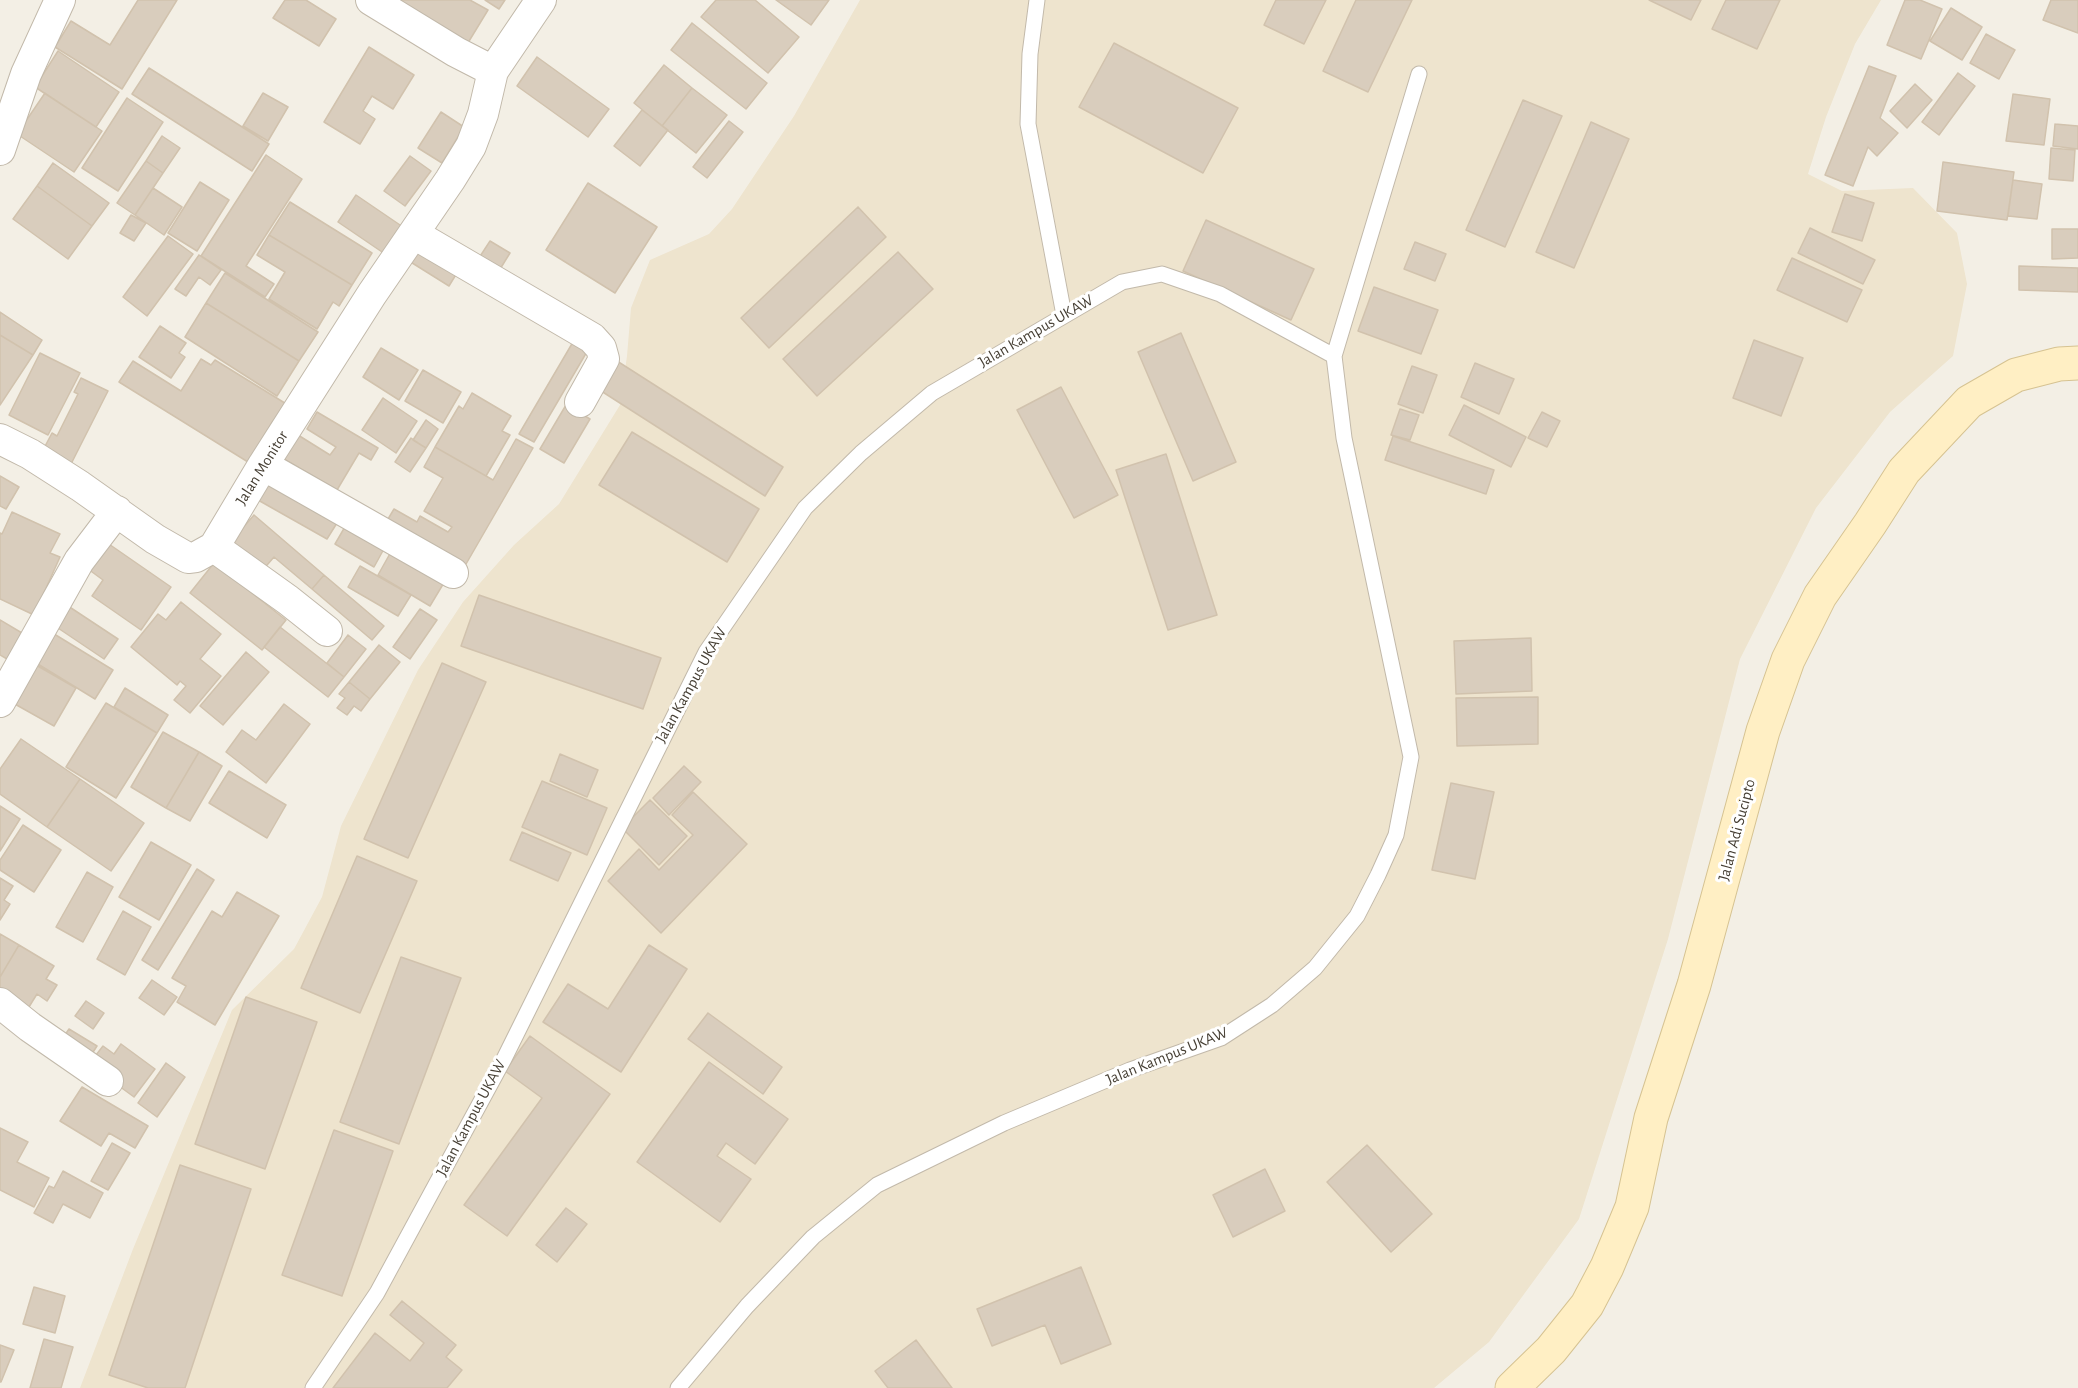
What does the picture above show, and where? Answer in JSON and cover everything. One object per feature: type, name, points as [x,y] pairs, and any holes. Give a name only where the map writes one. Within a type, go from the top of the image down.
[{"type":"main road","name":"Jalan Adi Sucipto","points":[[1512,1388],[1551,1350],[1587,1305],[1607,1267],[1632,1207],[1651,1118],[1694,985],[1763,732],[1788,660],[1820,596],[1904,471],[1969,402],[2016,375],[2059,364],[2078,363]]},
{"type":"street","points":[[0,150],[26,74],[60,0]]},
{"type":"street","points":[[371,0],[456,52],[493,71],[541,0]]},
{"type":"street","name":"Jalan Monitor","points":[[214,547],[263,465],[372,294],[471,146],[483,114],[493,71]]},
{"type":"street","points":[[414,234],[592,338],[601,348],[604,359],[580,402]]},
{"type":"street","points":[[0,439],[30,454],[117,511],[154,539],[188,558],[196,557],[214,547],[327,631]]},
{"type":"street","points":[[263,465],[453,573]]},
{"type":"street","points":[[0,702],[80,561],[117,511]]},
{"type":"street","points":[[0,1003],[30,1027],[108,1081]]},
{"type":"lane","points":[[1037,0],[1030,54],[1028,124],[1064,315]]},
{"type":"lane","name":"Jalan Kampus UKAW","points":[[678,1388],[747,1306],[813,1238],[877,1185],[1004,1123],[1130,1070],[1221,1038],[1272,1005],[1315,968],[1357,916],[1396,834],[1411,757],[1344,438],[1334,356],[1419,74]]},
{"type":"lane","name":"Jalan Kampus UKAW","points":[[313,1388],[377,1293],[504,1059],[706,652],[805,508],[861,453],[932,393],[1122,282],[1162,274],[1220,294],[1334,356]]},
{"type":"shaded area","points":[[860,0],[1881,0],[1855,44],[1826,117],[1808,174],[1842,191],[1913,188],[1957,233],[1967,284],[1953,356],[1890,412],[1816,508],[1740,659],[1668,939],[1579,1219],[1489,1342],[1434,1388],[80,1388],[133,1249],[232,1010],[294,949],[322,897],[341,826],[418,670],[463,602],[514,545],[559,504],[620,405],[631,308],[650,260],[709,234],[732,209],[794,116]]},
{"type":"building","points":[[138,0],[177,0],[122,89],[55,47],[71,21],[110,45]]},
{"type":"building","points":[[285,0],[306,0],[336,19],[319,46],[273,18]]},
{"type":"building","points":[[400,0],[470,0],[488,10],[463,51],[394,10]]},
{"type":"building","points":[[485,0],[505,0],[499,9]]},
{"type":"building","points":[[716,0],[755,0],[799,37],[768,73],[701,17]]},
{"type":"building","points":[[776,0],[829,0],[811,25]]},
{"type":"building","points":[[1276,0],[1326,0],[1304,44],[1264,25]]},
{"type":"building","points":[[1356,0],[1412,0],[1368,92],[1323,71]]},
{"type":"building","points":[[1649,0],[1701,0],[1691,20]]},
{"type":"building","points":[[1726,0],[1780,0],[1757,49],[1712,29]]},
{"type":"building","points":[[1905,0],[1920,0],[1942,9],[1921,59],[1887,45]]},
{"type":"building","points":[[2051,0],[2078,0],[2078,33],[2043,20]]},
{"type":"building","points":[[1951,8],[1982,27],[1962,60],[1930,41]]},
{"type":"building","points":[[692,23],[767,83],[746,109],[671,50]]},
{"type":"building","points":[[1986,34],[2015,50],[1999,79],[1970,63]]},
{"type":"building","points":[[1114,43],[1238,108],[1203,173],[1079,107]]},
{"type":"building","points":[[369,47],[414,75],[393,109],[372,96],[363,111],[375,119],[360,144],[324,122]]},
{"type":"building","points":[[58,51],[119,92],[96,127],[35,87]]},
{"type":"building","points":[[537,57],[609,109],[588,137],[517,86]]},
{"type":"building","points":[[664,65],[692,88],[662,126],[634,103]]},
{"type":"building","points":[[1869,66],[1896,76],[1880,118],[1898,133],[1877,156],[1868,147],[1853,186],[1825,175]]},
{"type":"building","points":[[149,68],[269,144],[252,171],[132,94]]},
{"type":"building","points":[[1958,73],[1975,86],[1939,135],[1922,122]]},
{"type":"building","points":[[1915,84],[1932,100],[1907,128],[1890,111]]},
{"type":"building","points":[[692,88],[727,115],[696,153],[662,126]]},
{"type":"building","points":[[45,93],[102,131],[74,172],[17,134]]},
{"type":"building","points":[[263,93],[288,107],[268,141],[243,126]]},
{"type":"building","points":[[2013,94],[2050,99],[2044,145],[2006,141]]},
{"type":"building","points":[[127,98],[163,122],[118,191],[82,168]]},
{"type":"building","points":[[1523,100],[1562,116],[1505,247],[1466,230]]},
{"type":"building","points":[[642,110],[668,130],[640,166],[614,146]]},
{"type":"building","points":[[441,112],[464,127],[442,163],[418,148]]},
{"type":"building","points":[[729,121],[743,132],[707,178],[693,167]]},
{"type":"building","points":[[1591,122],[1629,139],[1574,268],[1536,252]]},
{"type":"building","points":[[2055,124],[2078,126],[2078,149],[2053,146]]},
{"type":"building","points":[[162,136],[180,148],[163,173],[146,161]]},
{"type":"building","points":[[2051,148],[2075,150],[2073,181],[2049,179]]},
{"type":"building","points":[[266,155],[302,179],[246,266],[274,284],[265,297],[201,256]]},
{"type":"building","points":[[410,156],[431,171],[405,206],[384,191]]},
{"type":"building","points":[[146,161],[163,173],[135,215],[117,203]]},
{"type":"building","points":[[1943,162],[2014,172],[2007,220],[1937,211]]},
{"type":"building","points":[[53,163],[109,203],[92,226],[37,186]]},
{"type":"building","points":[[2013,180],[2042,184],[2037,219],[2008,216]]},
{"type":"building","points":[[200,182],[229,200],[197,251],[168,233]]},
{"type":"building","points":[[588,183],[657,227],[615,293],[546,250]]},
{"type":"building","points":[[37,186],[92,226],[68,259],[13,219]]},
{"type":"building","points":[[153,188],[182,207],[164,235],[135,215]]},
{"type":"building","points":[[1845,194],[1874,203],[1862,241],[1832,232]]},
{"type":"building","points":[[356,195],[403,227],[385,254],[338,222]]},
{"type":"building","points":[[290,202],[372,253],[352,285],[269,235]]},
{"type":"building","points":[[858,207],[886,237],[769,348],[741,318]]},
{"type":"building","points":[[131,215],[146,223],[134,241],[120,233]]},
{"type":"building","points":[[1206,220],[1314,269],[1291,320],[1183,271]]},
{"type":"building","points":[[1810,228],[1875,260],[1863,284],[1798,253]]},
{"type":"building","points":[[2052,229],[2078,229],[2078,258],[2052,259]]},
{"type":"building","points":[[269,235],[352,285],[339,306],[333,302],[317,329],[269,299],[285,272],[257,255]]},
{"type":"building","points":[[168,236],[193,254],[147,316],[123,297]]},
{"type":"building","points":[[490,241],[510,253],[497,274],[477,261]]},
{"type":"building","points":[[1415,242],[1446,254],[1435,281],[1404,269]]},
{"type":"building","points":[[421,243],[460,268],[449,286],[409,261]]},
{"type":"building","points":[[898,252],[933,289],[817,396],[783,359]]},
{"type":"building","points":[[199,255],[221,270],[210,285],[199,277],[186,296],[175,289]]},
{"type":"building","points":[[1792,258],[1862,290],[1847,322],[1777,290]]},
{"type":"building","points":[[2019,266],[2078,268],[2078,292],[2019,290]]},
{"type":"building","points":[[225,273],[318,332],[299,361],[206,303]]},
{"type":"building","points":[[1374,287],[1438,310],[1421,354],[1358,331]]},
{"type":"building","points":[[206,303],[299,361],[277,396],[185,337]]},
{"type":"building","points":[[0,312],[42,340],[33,355],[0,335]]},
{"type":"building","points":[[160,326],[186,343],[179,353],[185,357],[171,378],[139,357]]},
{"type":"building","points":[[1181,333],[1236,462],[1193,481],[1138,352]]},
{"type":"building","points":[[0,335],[33,355],[0,405]]},
{"type":"building","points":[[1754,340],[1803,358],[1781,416],[1733,398]]},
{"type":"building","points":[[573,342],[588,350],[534,442],[519,434]]},
{"type":"building","points":[[381,348],[418,370],[399,400],[363,377]]},
{"type":"building","points":[[40,353],[80,373],[48,435],[9,415]]},
{"type":"building","points":[[201,359],[211,365],[215,360],[288,405],[277,423],[273,421],[248,462],[119,382],[133,361],[181,391]]},
{"type":"building","points":[[617,361],[783,467],[765,496],[598,389]]},
{"type":"building","points":[[1475,363],[1514,379],[1499,414],[1461,397]]},
{"type":"building","points":[[1412,366],[1437,375],[1423,413],[1398,404]]},
{"type":"building","points":[[423,370],[461,392],[443,423],[405,401]]},
{"type":"building","points":[[81,378],[108,391],[70,466],[42,452],[52,433],[57,436],[78,394],[74,392]]},
{"type":"building","points":[[1061,387],[1118,495],[1074,518],[1017,410]]},
{"type":"building","points":[[472,393],[511,416],[502,431],[510,435],[486,476],[435,447],[459,406],[463,409]]},
{"type":"building","points":[[383,398],[417,421],[396,453],[362,430]]},
{"type":"building","points":[[566,405],[590,419],[564,463],[540,449]]},
{"type":"building","points":[[1464,405],[1526,437],[1511,467],[1449,435]]},
{"type":"building","points":[[1400,409],[1419,415],[1410,440],[1391,435]]},
{"type":"building","points":[[317,412],[378,448],[371,460],[359,453],[337,490],[284,459],[298,435],[330,455],[336,447],[307,429]]},
{"type":"building","points":[[1542,412],[1560,421],[1547,447],[1528,438]]},
{"type":"building","points":[[426,420],[438,429],[426,448],[413,440]]},
{"type":"building","points":[[632,432],[759,509],[727,562],[599,485]]},
{"type":"building","points":[[1393,436],[1494,470],[1486,494],[1385,460]]},
{"type":"building","points":[[411,438],[426,448],[410,472],[395,462]]},
{"type":"building","points":[[516,439],[533,448],[462,571],[385,524],[394,509],[417,522],[420,516],[448,532],[452,527],[424,511],[443,478],[424,467],[435,447],[493,480]]},
{"type":"building","points":[[1166,454],[1217,615],[1168,630],[1116,470]]},
{"type":"building","points":[[273,475],[342,515],[327,539],[258,500]]},
{"type":"building","points":[[0,476],[19,487],[6,509],[0,506]]},
{"type":"building","points":[[12,512],[60,534],[50,553],[60,557],[34,615],[0,599],[0,533],[2,534]]},
{"type":"building","points":[[254,515],[324,575],[312,589],[274,557],[261,572],[228,545]]},
{"type":"building","points":[[346,525],[385,547],[374,567],[335,544]]},
{"type":"building","points":[[106,542],[171,587],[141,630],[92,596],[103,580],[88,569]]},
{"type":"building","points":[[392,550],[445,581],[430,606],[378,575]]},
{"type":"building","points":[[214,563],[286,620],[262,650],[190,593]]},
{"type":"building","points":[[360,566],[411,595],[398,616],[348,587]]},
{"type":"building","points":[[324,575],[384,626],[372,640],[312,589]]},
{"type":"building","points":[[479,595],[661,658],[643,709],[461,646]]},
{"type":"building","points":[[62,602],[118,639],[104,659],[49,622]]},
{"type":"building","points":[[181,602],[221,634],[200,659],[221,676],[190,713],[174,700],[186,686],[180,681],[177,685],[131,647],[158,614],[166,620]]},
{"type":"building","points":[[420,609],[437,620],[410,659],[393,647]]},
{"type":"building","points":[[0,620],[22,633],[7,659],[0,655]]},
{"type":"building","points":[[280,627],[344,677],[328,697],[264,647]]},
{"type":"building","points":[[46,629],[113,670],[95,699],[28,658]]},
{"type":"building","points":[[348,635],[366,649],[344,677],[327,663]]},
{"type":"building","points":[[1531,638],[1532,691],[1456,694],[1454,641]]},
{"type":"building","points":[[379,645],[400,662],[370,699],[349,682]]},
{"type":"building","points":[[246,652],[269,672],[223,725],[200,706]]},
{"type":"building","points":[[442,663],[486,682],[408,858],[364,839]]},
{"type":"building","points":[[36,665],[76,688],[54,726],[13,703]]},
{"type":"building","points":[[349,682],[370,699],[361,711],[354,706],[347,715],[337,708],[345,698],[339,694]]},
{"type":"building","points":[[125,688],[168,715],[157,733],[114,707]]},
{"type":"building","points":[[1538,697],[1538,744],[1457,746],[1456,698]]},
{"type":"building","points":[[106,703],[157,733],[116,798],[66,767]]},
{"type":"building","points":[[284,704],[310,724],[266,783],[226,752],[242,730],[256,740]]},
{"type":"building","points":[[163,732],[199,752],[166,808],[131,787]]},
{"type":"building","points":[[21,739],[80,779],[47,827],[0,794],[0,769]]},
{"type":"building","points":[[199,752],[222,766],[190,821],[166,808]]},
{"type":"building","points":[[560,754],[598,770],[587,797],[550,781]]},
{"type":"building","points":[[684,766],[701,782],[669,815],[653,798]]},
{"type":"building","points":[[229,771],[286,805],[267,838],[209,803]]},
{"type":"building","points":[[80,779],[144,823],[111,871],[47,827]]},
{"type":"building","points":[[542,781],[607,808],[587,855],[522,827]]},
{"type":"building","points":[[1451,783],[1494,792],[1475,879],[1432,870]]},
{"type":"building","points":[[693,792],[747,844],[661,933],[608,881],[639,849],[659,870],[693,835],[672,815]]},
{"type":"building","points":[[650,800],[687,836],[659,865],[622,828]]},
{"type":"building","points":[[0,806],[20,819],[0,851]]},
{"type":"building","points":[[23,825],[61,850],[34,892],[0,870],[0,860]]},
{"type":"building","points":[[522,832],[571,853],[558,881],[510,860]]},
{"type":"building","points":[[151,842],[191,865],[159,920],[119,897]]},
{"type":"building","points":[[357,856],[417,881],[360,1013],[301,988]]},
{"type":"building","points":[[197,869],[214,880],[158,970],[142,960]]},
{"type":"building","points":[[87,872],[113,887],[83,942],[56,927]]},
{"type":"building","points":[[0,878],[13,886],[4,900],[10,904],[0,920]]},
{"type":"building","points":[[237,892],[279,916],[215,1025],[177,1002],[186,986],[172,978],[212,911],[222,917]]},
{"type":"building","points":[[123,911],[151,927],[125,975],[97,959]]},
{"type":"building","points":[[0,934],[19,945],[0,977]]},
{"type":"building","points":[[19,945],[54,966],[46,979],[57,985],[47,1001],[37,994],[24,1015],[0,1001],[0,977]]},
{"type":"building","points":[[649,945],[687,969],[621,1072],[543,1022],[568,984],[608,1009]]},
{"type":"building","points":[[401,957],[461,978],[399,1144],[340,1122]]},
{"type":"building","points":[[152,980],[177,997],[164,1015],[139,998]]},
{"type":"building","points":[[246,997],[317,1022],[265,1169],[195,1144]]},
{"type":"building","points":[[86,1001],[104,1013],[93,1029],[75,1016]]},
{"type":"building","points":[[708,1013],[782,1067],[763,1094],[688,1039]]},
{"type":"building","points":[[69,1029],[97,1046],[86,1063],[58,1045]]},
{"type":"building","points":[[530,1036],[610,1094],[507,1236],[464,1205],[542,1098],[505,1071]]},
{"type":"building","points":[[121,1044],[155,1069],[134,1097],[89,1064],[103,1046],[114,1054]]},
{"type":"building","points":[[709,1062],[788,1119],[755,1164],[726,1143],[717,1156],[751,1179],[720,1222],[637,1162]]},
{"type":"building","points":[[166,1063],[185,1077],[157,1117],[138,1103]]},
{"type":"building","points":[[82,1087],[148,1126],[135,1148],[109,1133],[101,1146],[60,1121]]},
{"type":"building","points":[[0,1128],[28,1142],[17,1162],[49,1178],[34,1207],[0,1190]]},
{"type":"building","points":[[334,1130],[393,1151],[342,1296],[282,1275]]},
{"type":"building","points":[[112,1143],[130,1153],[108,1190],[91,1181]]},
{"type":"building","points":[[1367,1145],[1432,1214],[1391,1252],[1327,1182]]},
{"type":"building","points":[[180,1165],[251,1189],[185,1388],[148,1388],[109,1375]]},
{"type":"building","points":[[1265,1169],[1285,1211],[1233,1237],[1213,1195]]},
{"type":"building","points":[[63,1171],[103,1193],[90,1218],[63,1204],[53,1223],[34,1213],[49,1186],[54,1188]]},
{"type":"building","points":[[566,1208],[587,1224],[557,1262],[536,1245]]},
{"type":"building","points":[[1081,1267],[1111,1344],[1061,1364],[1045,1325],[992,1346],[977,1309]]},
{"type":"building","points":[[34,1287],[65,1296],[55,1333],[23,1324]]},
{"type":"building","points":[[402,1301],[456,1345],[446,1357],[462,1370],[447,1388],[333,1388],[375,1333],[410,1361],[424,1343],[390,1315]]},
{"type":"building","points":[[44,1339],[73,1347],[61,1388],[30,1388]]},
{"type":"building","points":[[916,1340],[952,1388],[888,1388],[875,1371]]},
{"type":"building","points":[[0,1345],[14,1350],[1,1382],[0,1382]]}]
